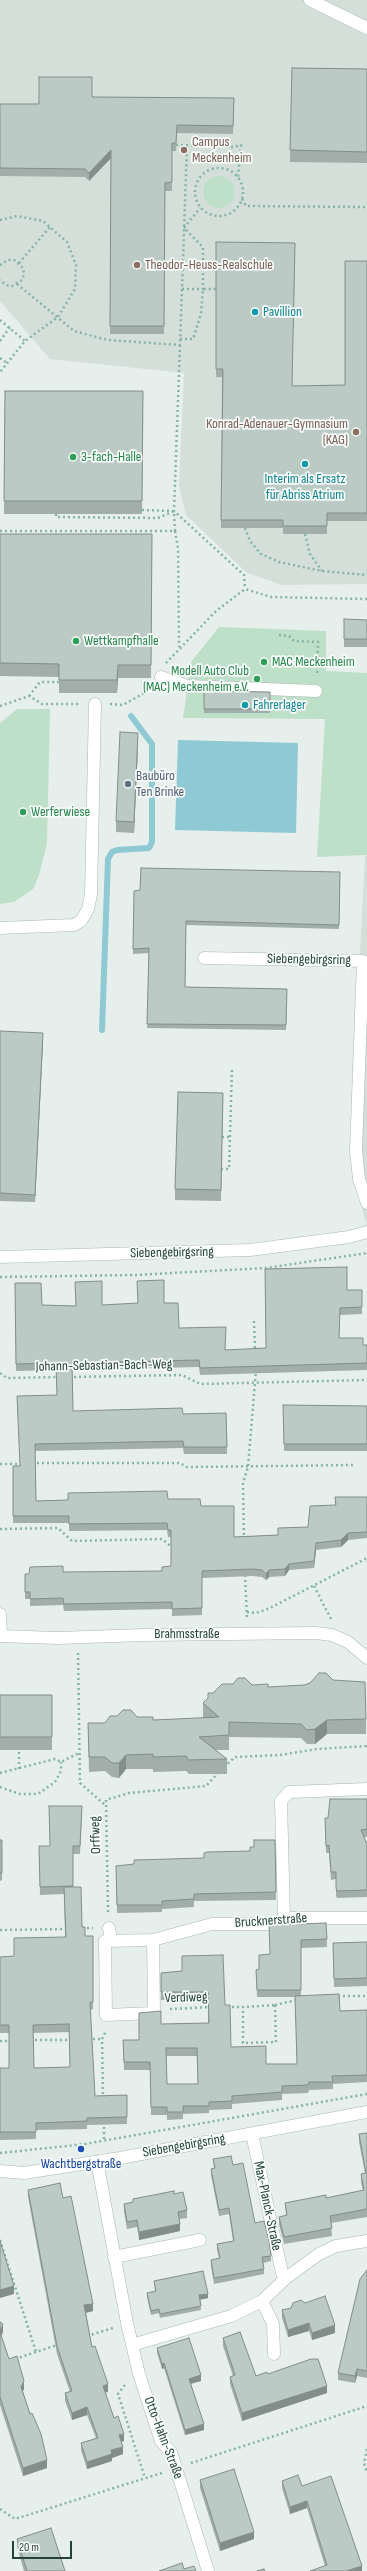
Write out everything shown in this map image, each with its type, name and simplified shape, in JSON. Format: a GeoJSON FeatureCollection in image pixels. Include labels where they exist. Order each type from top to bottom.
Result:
{"type":"FeatureCollection","features":[{"type":"Feature","properties":{"kind":"street"},"geometry":{"type":"LineString","coordinates":[[310,0],[367,28]]}},
{"type":"Feature","properties":{"kind":"street"},"geometry":{"type":"LineString","coordinates":[[161,677],[188,686],[316,691]]}},
{"type":"Feature","properties":{"kind":"street"},"geometry":{"type":"LineString","coordinates":[[0,928],[74,925],[81,921],[88,909],[92,894],[95,704]]}},
{"type":"Feature","properties":{"kind":"street","name":"Siebengebirgsring"},"geometry":{"type":"LineString","coordinates":[[204,958],[362,961],[356,1150],[359,1179],[367,1203]]}},
{"type":"Feature","properties":{"kind":"street","name":"Siebengebirgsring"},"geometry":{"type":"LineString","coordinates":[[0,1257],[243,1251],[349,1237],[367,1232]]}},
{"type":"Feature","properties":{"kind":"street"},"geometry":{"type":"LineString","coordinates":[[0,1614],[0,1636]]}},
{"type":"Feature","properties":{"kind":"street","name":"Brahmsstraße"},"geometry":{"type":"LineString","coordinates":[[0,1636],[29,1639],[316,1633],[332,1635],[348,1642],[367,1658]]}},
{"type":"Feature","properties":{"kind":"street"},"geometry":{"type":"LineString","coordinates":[[284,1918],[281,1801],[289,1792],[367,1789]]}},
{"type":"Feature","properties":{"kind":"street","name":"Brucknerstraße"},"geometry":{"type":"LineString","coordinates":[[112,1941],[153,1940],[212,1924],[276,1924],[284,1918],[367,1918]]}},
{"type":"Feature","properties":{"kind":"street"},"geometry":{"type":"LineString","coordinates":[[109,1928],[112,1941],[105,1941],[106,2015],[154,2013],[153,1940]]}},
{"type":"Feature","properties":{"kind":"street","name":"Siebengebirgsring"},"geometry":{"type":"LineString","coordinates":[[0,2171],[24,2173],[100,2161],[367,2112]]}},
{"type":"Feature","properties":{"kind":"street","name":"Max-Planck-Straße"},"geometry":{"type":"LineString","coordinates":[[252,2134],[282,2272],[286,2278]]}},
{"type":"Feature","properties":{"kind":"street","name":"Otto-Hahn-Straße"},"geometry":{"type":"LineString","coordinates":[[100,2161],[99,2172],[126,2323],[139,2374],[162,2441],[171,2452],[208,2571]]}},
{"type":"Feature","properties":{"kind":"street"},"geometry":{"type":"LineString","coordinates":[[114,2257],[200,2240]]}},
{"type":"Feature","properties":{"kind":"street"},"geometry":{"type":"LineString","coordinates":[[132,2345],[231,2316],[262,2301],[286,2278],[319,2254],[336,2246],[367,2241]]}},
{"type":"Feature","properties":{"kind":"street"},"geometry":{"type":"LineString","coordinates":[[262,2301],[273,2324],[274,2354]]}},
{"type":"Feature","properties":{"kind":"path"},"geometry":{"type":"LineString","coordinates":[[176,145],[233,147],[241,145],[238,177]]}},
{"type":"Feature","properties":{"kind":"path"},"geometry":{"type":"LineString","coordinates":[[179,647],[178,548],[174,511],[187,146]]}},
{"type":"Feature","properties":{"kind":"path"},"geometry":{"type":"LineString","coordinates":[[217,168],[225,169],[238,177],[242,184],[242,199],[238,207],[224,216],[215,216],[200,208],[194,191],[201,175],[217,168]]}},
{"type":"Feature","properties":{"kind":"path"},"geometry":{"type":"LineString","coordinates":[[242,199],[246,206],[367,207]]}},
{"type":"Feature","properties":{"kind":"path"},"geometry":{"type":"LineString","coordinates":[[184,228],[200,208]]}},
{"type":"Feature","properties":{"kind":"path"},"geometry":{"type":"LineString","coordinates":[[0,220],[17,216],[43,221],[67,242],[76,266],[75,289],[58,317],[25,341],[0,372]]}},
{"type":"Feature","properties":{"kind":"path"},"geometry":{"type":"LineString","coordinates":[[19,263],[50,227]]}},
{"type":"Feature","properties":{"kind":"path"},"geometry":{"type":"LineString","coordinates":[[180,339],[193,339],[201,314],[203,289],[203,247],[184,228]]}},
{"type":"Feature","properties":{"kind":"path"},"geometry":{"type":"LineString","coordinates":[[0,265],[8,260],[19,263]]}},
{"type":"Feature","properties":{"kind":"path"},"geometry":{"type":"LineString","coordinates":[[17,284],[24,274],[19,263]]}},
{"type":"Feature","properties":{"kind":"path"},"geometry":{"type":"LineString","coordinates":[[0,280],[6,285],[17,284],[74,331],[108,340],[180,345]]}},
{"type":"Feature","properties":{"kind":"path"},"geometry":{"type":"LineString","coordinates":[[182,289],[216,289]]}},
{"type":"Feature","properties":{"kind":"path"},"geometry":{"type":"LineString","coordinates":[[0,320],[25,341]]}},
{"type":"Feature","properties":{"kind":"path"},"geometry":{"type":"LineString","coordinates":[[0,341],[10,328]]}},
{"type":"Feature","properties":{"kind":"path"},"geometry":{"type":"LineString","coordinates":[[0,358],[7,364]]}},
{"type":"Feature","properties":{"kind":"path"},"geometry":{"type":"LineString","coordinates":[[142,510],[174,511],[244,576],[245,589]]}},
{"type":"Feature","properties":{"kind":"path"},"geometry":{"type":"LineString","coordinates":[[56,514],[56,517],[158,518],[174,511]]}},
{"type":"Feature","properties":{"kind":"path"},"geometry":{"type":"LineString","coordinates":[[245,528],[250,541],[261,554],[279,562],[322,570],[367,575]]}},
{"type":"Feature","properties":{"kind":"path"},"geometry":{"type":"LineString","coordinates":[[0,531],[175,530]]}},
{"type":"Feature","properties":{"kind":"path"},"geometry":{"type":"LineString","coordinates":[[305,534],[310,554],[322,570]]}},
{"type":"Feature","properties":{"kind":"path"},"geometry":{"type":"LineString","coordinates":[[245,589],[271,597],[367,599]]}},
{"type":"Feature","properties":{"kind":"path"},"geometry":{"type":"LineString","coordinates":[[29,696],[42,704],[123,705],[147,692],[161,677],[166,662],[179,647],[216,611],[245,589]]}},
{"type":"Feature","properties":{"kind":"path"},"geometry":{"type":"LineString","coordinates":[[279,635],[289,636],[294,641],[318,642],[316,691]]}},
{"type":"Feature","properties":{"kind":"path"},"geometry":{"type":"LineString","coordinates":[[0,706],[29,696],[40,682],[59,682]]}},
{"type":"Feature","properties":{"kind":"path"},"geometry":{"type":"LineString","coordinates":[[221,1169],[229,1169],[232,1067]]}},
{"type":"Feature","properties":{"kind":"path"},"geometry":{"type":"LineString","coordinates":[[222,1137],[230,1137]]}},
{"type":"Feature","properties":{"kind":"path"},"geometry":{"type":"LineString","coordinates":[[0,1277],[22,1277]]}},
{"type":"Feature","properties":{"kind":"path"},"geometry":{"type":"LineString","coordinates":[[254,1321],[255,1352]]}},
{"type":"Feature","properties":{"kind":"path"},"geometry":{"type":"LineString","coordinates":[[244,1546],[243,1483],[248,1468],[256,1368]]}},
{"type":"Feature","properties":{"kind":"path","name":"Johann-Sebastian-Bach-Weg"},"geometry":{"type":"LineString","coordinates":[[0,1373],[8,1378],[182,1375],[200,1384],[367,1380]]}},
{"type":"Feature","properties":{"kind":"path"},"geometry":{"type":"LineString","coordinates":[[30,1463],[180,1463],[187,1467],[248,1468],[354,1465]]}},
{"type":"Feature","properties":{"kind":"path"},"geometry":{"type":"LineString","coordinates":[[0,1464],[22,1464]]}},
{"type":"Feature","properties":{"kind":"path"},"geometry":{"type":"LineString","coordinates":[[0,1529],[58,1528],[72,1541],[162,1539],[177,1551]]}},
{"type":"Feature","properties":{"kind":"path"},"geometry":{"type":"LineString","coordinates":[[247,1612],[256,1613],[270,1608],[367,1558]]}},
{"type":"Feature","properties":{"kind":"path"},"geometry":{"type":"LineString","coordinates":[[245,1568],[247,1612],[246,1634]]}},
{"type":"Feature","properties":{"kind":"path"},"geometry":{"type":"LineString","coordinates":[[314,1586],[334,1624],[332,1635]]}},
{"type":"Feature","properties":{"kind":"path","name":"Orffweg"},"geometry":{"type":"LineString","coordinates":[[77,1638],[80,1783],[105,1805],[109,1928]]}},
{"type":"Feature","properties":{"kind":"path"},"geometry":{"type":"LineString","coordinates":[[105,1805],[106,1800],[129,1793],[206,1786],[235,1757],[280,1755],[317,1749],[367,1746]]}},
{"type":"Feature","properties":{"kind":"path"},"geometry":{"type":"LineString","coordinates":[[19,1750],[19,1769]]}},
{"type":"Feature","properties":{"kind":"path"},"geometry":{"type":"LineString","coordinates":[[0,1773],[55,1760],[61,1762],[79,1753]]}},
{"type":"Feature","properties":{"kind":"path"},"geometry":{"type":"LineString","coordinates":[[0,1787],[20,1794],[38,1794],[55,1782],[61,1771],[61,1762]]}},
{"type":"Feature","properties":{"kind":"path"},"geometry":{"type":"LineString","coordinates":[[78,1928],[109,1928]]}},
{"type":"Feature","properties":{"kind":"path"},"geometry":{"type":"LineString","coordinates":[[0,1930],[70,1929]]}},
{"type":"Feature","properties":{"kind":"path"},"geometry":{"type":"LineString","coordinates":[[330,1996],[367,1996]]}},
{"type":"Feature","properties":{"kind":"path","name":"Verdiweg"},"geometry":{"type":"LineString","coordinates":[[220,2007],[275,2005],[301,1999]]}},
{"type":"Feature","properties":{"kind":"path"},"geometry":{"type":"LineString","coordinates":[[243,2007],[243,2042],[276,2042],[275,2005]]}},
{"type":"Feature","properties":{"kind":"path","name":"Verdiweg"},"geometry":{"type":"LineString","coordinates":[[154,2009],[212,2007]]}},
{"type":"Feature","properties":{"kind":"path"},"geometry":{"type":"LineString","coordinates":[[103,2102],[102,2039],[107,2030],[106,2015]]}},
{"type":"Feature","properties":{"kind":"path"},"geometry":{"type":"LineString","coordinates":[[24,2041],[78,2039]]}},
{"type":"Feature","properties":{"kind":"path"},"geometry":{"type":"LineString","coordinates":[[86,2039],[102,2039]]}},
{"type":"Feature","properties":{"kind":"path"},"geometry":{"type":"LineString","coordinates":[[0,2041],[16,2041]]}},
{"type":"Feature","properties":{"kind":"path"},"geometry":{"type":"LineString","coordinates":[[0,2152],[104,2141],[367,2094]]}},
{"type":"Feature","properties":{"kind":"path"},"geometry":{"type":"LineString","coordinates":[[100,2161],[104,2141],[104,2117]]}},
{"type":"Feature","properties":{"kind":"path"},"geometry":{"type":"LineString","coordinates":[[0,2240],[36,2352]]}},
{"type":"Feature","properties":{"kind":"path"},"geometry":{"type":"LineString","coordinates":[[81,2338],[126,2323]]}},
{"type":"Feature","properties":{"kind":"path"},"geometry":{"type":"LineString","coordinates":[[7,2362],[59,2345]]}},
{"type":"Feature","properties":{"kind":"path"},"geometry":{"type":"LineString","coordinates":[[139,2374],[131,2377],[118,2394],[145,2478]]}},
{"type":"Feature","properties":{"kind":"path"},"geometry":{"type":"LineString","coordinates":[[367,2449],[364,2463],[367,2473]]}},
{"type":"Feature","properties":{"kind":"shaded area","name":"Campus Meckenheim"},"geometry":{"type":"Polygon","coordinates":[[[0,0],[367,0],[367,584],[282,585],[247,573],[186,515],[179,486],[184,373],[50,359],[0,301],[0,0]]]}},
{"type":"Feature","properties":{"kind":"shaded area"},"geometry":{"type":"Polygon","coordinates":[[[365,856],[367,856],[367,1228],[354,1175],[356,1028],[365,856]]]}},
{"type":"Feature","properties":{"kind":"green space"},"geometry":{"type":"Polygon","coordinates":[[[216,176],[222,176],[231,180],[235,192],[231,204],[222,208],[216,208],[207,204],[203,195],[203,189],[207,180],[216,176]]]}},
{"type":"Feature","properties":{"kind":"green space"},"geometry":{"type":"Polygon","coordinates":[[[219,627],[326,631],[326,671],[367,673],[367,855],[317,857],[325,719],[183,718],[191,662],[219,627]]]}},
{"type":"Feature","properties":{"kind":"green space","name":"Werferwiese"},"geometry":{"type":"Polygon","coordinates":[[[17,709],[50,709],[47,843],[39,875],[33,889],[14,902],[0,904],[0,723],[17,709]]]}},
{"type":"Feature","properties":{"kind":"water"},"geometry":{"type":"Polygon","coordinates":[[[178,740],[298,743],[296,833],[175,830],[178,740]]]}},
{"type":"Feature","properties":{"kind":"building"},"geometry":{"type":"Polygon","coordinates":[[[292,68],[367,69],[367,152],[290,150],[292,68]]]}},
{"type":"Feature","properties":{"kind":"building","name":"Theodor-Heuss-Realschule"},"geometry":{"type":"Polygon","coordinates":[[[39,77],[92,77],[92,97],[234,98],[233,126],[177,125],[176,143],[172,143],[172,182],[165,183],[164,326],[110,326],[111,150],[89,173],[85,169],[0,168],[0,104],[39,104],[39,77]]]}},
{"type":"Feature","properties":{"kind":"building"},"geometry":{"type":"Polygon","coordinates":[[[216,242],[295,243],[292,386],[345,385],[345,261],[367,261],[367,513],[327,513],[327,526],[283,526],[283,520],[221,520],[223,369],[216,369],[216,242]]]}},
{"type":"Feature","properties":{"kind":"building","name":"3-fach-Halle"},"geometry":{"type":"Polygon","coordinates":[[[5,391],[143,391],[142,501],[4,501],[5,391]]]}},
{"type":"Feature","properties":{"kind":"building","name":"Wettkampfhalle"},"geometry":{"type":"Polygon","coordinates":[[[0,534],[152,534],[151,665],[118,665],[117,680],[59,680],[59,664],[0,663],[0,534]]]}},
{"type":"Feature","properties":{"kind":"building"},"geometry":{"type":"Polygon","coordinates":[[[344,619],[367,620],[367,639],[344,639],[344,619]]]}},
{"type":"Feature","properties":{"kind":"building"},"geometry":{"type":"Polygon","coordinates":[[[204,691],[270,692],[270,709],[204,709],[204,691]]]}},
{"type":"Feature","properties":{"kind":"building"},"geometry":{"type":"Polygon","coordinates":[[[120,732],[138,733],[134,822],[116,821],[120,732]]]}},
{"type":"Feature","properties":{"kind":"building"},"geometry":{"type":"Polygon","coordinates":[[[141,868],[340,872],[339,925],[186,921],[185,987],[287,989],[286,1025],[147,1024],[149,948],[133,949],[134,891],[140,890],[141,868]]]}},
{"type":"Feature","properties":{"kind":"building"},"geometry":{"type":"Polygon","coordinates":[[[0,1031],[43,1033],[35,1195],[0,1193],[0,1031]]]}},
{"type":"Feature","properties":{"kind":"building"},"geometry":{"type":"Polygon","coordinates":[[[178,1092],[223,1093],[221,1190],[175,1189],[178,1092]]]}},
{"type":"Feature","properties":{"kind":"building"},"geometry":{"type":"Polygon","coordinates":[[[347,1267],[347,1290],[362,1290],[362,1307],[340,1308],[339,1338],[363,1338],[363,1345],[367,1345],[367,1363],[200,1368],[199,1360],[72,1363],[73,1411],[182,1408],[183,1414],[226,1413],[227,1447],[184,1447],[183,1441],[35,1444],[36,1501],[68,1500],[68,1493],[167,1491],[168,1499],[200,1499],[201,1506],[234,1506],[234,1537],[278,1535],[278,1528],[308,1527],[310,1506],[336,1505],[335,1497],[367,1497],[367,1532],[348,1533],[341,1540],[316,1543],[314,1561],[289,1564],[285,1569],[269,1570],[266,1574],[262,1570],[252,1569],[202,1571],[202,1608],[172,1609],[172,1602],[64,1604],[63,1598],[30,1599],[30,1592],[25,1592],[25,1574],[29,1574],[30,1567],[63,1566],[63,1572],[162,1571],[162,1567],[171,1566],[171,1530],[168,1530],[167,1523],[69,1524],[69,1516],[13,1516],[13,1466],[20,1466],[17,1396],[57,1395],[56,1363],[16,1364],[15,1283],[41,1283],[42,1305],[76,1306],[75,1282],[102,1281],[102,1305],[138,1303],[137,1281],[164,1280],[164,1303],[178,1303],[179,1328],[226,1327],[225,1350],[266,1348],[265,1269],[347,1267]]]}},
{"type":"Feature","properties":{"kind":"building"},"geometry":{"type":"Polygon","coordinates":[[[283,1405],[367,1406],[367,1444],[284,1444],[283,1405]]]}},
{"type":"Feature","properties":{"kind":"building"},"geometry":{"type":"Polygon","coordinates":[[[319,1673],[326,1673],[333,1680],[365,1682],[366,1719],[327,1720],[315,1729],[307,1730],[301,1724],[229,1722],[229,1735],[199,1737],[227,1759],[189,1760],[186,1756],[153,1757],[153,1754],[126,1755],[119,1763],[112,1763],[105,1757],[89,1757],[88,1723],[105,1723],[110,1716],[117,1716],[123,1710],[131,1710],[137,1717],[153,1717],[153,1720],[219,1717],[203,1703],[208,1698],[208,1693],[213,1693],[222,1684],[233,1684],[238,1678],[245,1678],[252,1685],[268,1684],[268,1687],[304,1685],[310,1683],[319,1673]]]}},
{"type":"Feature","properties":{"kind":"building"},"geometry":{"type":"Polygon","coordinates":[[[0,1695],[52,1695],[52,1737],[0,1737],[0,1695]]]}},
{"type":"Feature","properties":{"kind":"building"},"geometry":{"type":"Polygon","coordinates":[[[330,1799],[367,1799],[367,1829],[361,1830],[367,1844],[367,1890],[337,1891],[336,1872],[331,1872],[329,1845],[326,1846],[325,1818],[328,1818],[330,1799]]]}},
{"type":"Feature","properties":{"kind":"building"},"geometry":{"type":"Polygon","coordinates":[[[49,1806],[82,1806],[80,1846],[73,1846],[73,1886],[40,1887],[39,1846],[50,1846],[49,1806]]]}},
{"type":"Feature","properties":{"kind":"building"},"geometry":{"type":"Polygon","coordinates":[[[0,1840],[2,1840],[2,1873],[0,1873],[0,1840]]]}},
{"type":"Feature","properties":{"kind":"building"},"geometry":{"type":"Polygon","coordinates":[[[254,1840],[275,1840],[276,1892],[194,1894],[194,1899],[162,1901],[162,1905],[117,1905],[116,1866],[134,1864],[134,1860],[204,1858],[204,1853],[207,1852],[250,1851],[250,1847],[254,1847],[254,1840]]]}},
{"type":"Feature","properties":{"kind":"building"},"geometry":{"type":"Polygon","coordinates":[[[64,1887],[81,1887],[82,1927],[85,1927],[85,1936],[93,1936],[93,2002],[90,2002],[95,2096],[127,2095],[127,2117],[87,2118],[87,2121],[36,2123],[36,2132],[0,2132],[0,2068],[9,2068],[9,2025],[0,2025],[0,1957],[14,1956],[14,1938],[66,1937],[64,1887]],[[69,2024],[33,2025],[34,2068],[70,2067],[69,2024]]]}},
{"type":"Feature","properties":{"kind":"building"},"geometry":{"type":"Polygon","coordinates":[[[326,1923],[327,1939],[301,1940],[301,1990],[257,1990],[256,1970],[259,1969],[259,1955],[270,1954],[269,1925],[326,1923]]]}},
{"type":"Feature","properties":{"kind":"building"},"geometry":{"type":"Polygon","coordinates":[[[367,1942],[367,1978],[334,1979],[333,1943],[367,1942]]]}},
{"type":"Feature","properties":{"kind":"building"},"geometry":{"type":"Polygon","coordinates":[[[223,1955],[225,2005],[230,2005],[231,2047],[266,2046],[266,2064],[297,2064],[295,1996],[339,1994],[340,2011],[367,2010],[367,2075],[332,2076],[333,2082],[309,2082],[308,2085],[282,2086],[282,2092],[232,2096],[232,2101],[209,2102],[209,2106],[183,2106],[183,2112],[167,2112],[167,2107],[151,2107],[150,2062],[124,2062],[123,2040],[139,2040],[139,2013],[161,2011],[161,2024],[209,2023],[208,1992],[161,1992],[161,1973],[182,1971],[182,1956],[223,1955]],[[166,2048],[167,2084],[198,2084],[197,2048],[166,2048]]]}},
{"type":"Feature","properties":{"kind":"building"},"geometry":{"type":"Polygon","coordinates":[[[367,2133],[367,2209],[330,2216],[332,2228],[284,2237],[279,2217],[287,2215],[285,2203],[326,2195],[326,2198],[364,2190],[361,2174],[366,2173],[359,2134],[367,2133]]]}},
{"type":"Feature","properties":{"kind":"building"},"geometry":{"type":"Polygon","coordinates":[[[231,2156],[233,2165],[243,2163],[255,2223],[264,2221],[271,2256],[262,2257],[264,2269],[214,2278],[211,2260],[220,2258],[217,2244],[234,2241],[229,2208],[219,2210],[211,2169],[215,2168],[213,2159],[231,2156]]]}},
{"type":"Feature","properties":{"kind":"building"},"geometry":{"type":"Polygon","coordinates":[[[60,2183],[63,2198],[71,2196],[93,2304],[84,2305],[92,2347],[95,2346],[108,2384],[103,2386],[114,2418],[118,2416],[124,2434],[119,2435],[123,2447],[111,2450],[112,2454],[87,2462],[81,2443],[98,2438],[87,2407],[72,2413],[65,2393],[72,2391],[57,2346],[28,2190],[60,2183]]]}},
{"type":"Feature","properties":{"kind":"building"},"geometry":{"type":"Polygon","coordinates":[[[174,2191],[174,2194],[183,2192],[187,2210],[178,2212],[180,2224],[139,2232],[137,2220],[127,2222],[124,2204],[133,2202],[133,2199],[174,2191]]]}},
{"type":"Feature","properties":{"kind":"building"},"geometry":{"type":"Polygon","coordinates":[[[0,2241],[14,2286],[0,2290],[0,2241]]]}},
{"type":"Feature","properties":{"kind":"building"},"geometry":{"type":"Polygon","coordinates":[[[367,2270],[367,2371],[357,2369],[355,2376],[338,2373],[360,2279],[367,2270]]]}},
{"type":"Feature","properties":{"kind":"building"},"geometry":{"type":"Polygon","coordinates":[[[203,2271],[208,2294],[199,2295],[201,2306],[160,2314],[159,2309],[151,2311],[147,2293],[156,2291],[154,2281],[203,2271]]]}},
{"type":"Feature","properties":{"kind":"building"},"geometry":{"type":"Polygon","coordinates":[[[325,2296],[335,2325],[312,2333],[309,2323],[288,2330],[282,2310],[291,2308],[293,2303],[301,2300],[305,2303],[325,2296]]]}},
{"type":"Feature","properties":{"kind":"building"},"geometry":{"type":"Polygon","coordinates":[[[0,2322],[3,2324],[0,2331],[0,2322]]]}},
{"type":"Feature","properties":{"kind":"building"},"geometry":{"type":"Polygon","coordinates":[[[0,2332],[9,2359],[17,2356],[24,2381],[21,2387],[30,2414],[32,2413],[41,2434],[47,2460],[23,2468],[0,2397],[0,2332]]]}},
{"type":"Feature","properties":{"kind":"building"},"geometry":{"type":"Polygon","coordinates":[[[240,2332],[256,2376],[267,2372],[268,2374],[311,2359],[318,2359],[327,2386],[242,2413],[230,2377],[235,2375],[223,2338],[240,2332]]]}},
{"type":"Feature","properties":{"kind":"building"},"geometry":{"type":"Polygon","coordinates":[[[189,2338],[201,2375],[189,2379],[204,2424],[185,2430],[164,2363],[162,2364],[157,2348],[189,2338]]]}},
{"type":"Feature","properties":{"kind":"building"},"geometry":{"type":"Polygon","coordinates":[[[234,2469],[254,2532],[220,2543],[200,2480],[234,2469]]]}},
{"type":"Feature","properties":{"kind":"building"},"geometry":{"type":"Polygon","coordinates":[[[298,2475],[302,2486],[331,2476],[362,2566],[346,2571],[310,2571],[327,2565],[307,2501],[290,2507],[282,2481],[298,2475]]]}},
{"type":"Feature","properties":{"kind":"building"},"geometry":{"type":"Polygon","coordinates":[[[51,2528],[65,2571],[27,2571],[17,2539],[51,2528]]]}},
{"type":"Feature","properties":{"kind":"building"},"geometry":{"type":"Polygon","coordinates":[[[182,2563],[184,2569],[194,2566],[196,2571],[159,2571],[182,2563]]]}},
{"type":"Feature","properties":{"kind":"waterway"},"geometry":{"type":"LineString","coordinates":[[102,1030],[108,859],[112,852],[117,850],[149,848],[152,842],[152,744],[131,716]]}},
{"type":"Feature","properties":{"kind":"place","name":"Campus Meckenheim"},"geometry":{"type":"Point","coordinates":[184,150]}},
{"type":"Feature","properties":{"kind":"place","name":"Theodor-Heuss-Realschule"},"geometry":{"type":"Point","coordinates":[137,265]}},
{"type":"Feature","properties":{"kind":"place","name":"Pavillion"},"geometry":{"type":"Point","coordinates":[255,312]}},
{"type":"Feature","properties":{"kind":"place","name":"Konrad-Adenauer-Gymnasium (KAG)"},"geometry":{"type":"Point","coordinates":[356,432]}},
{"type":"Feature","properties":{"kind":"place","name":"3-fach-Halle"},"geometry":{"type":"Point","coordinates":[73,457]}},
{"type":"Feature","properties":{"kind":"place","name":"Interim als Ersatz für Abriss Atrium"},"geometry":{"type":"Point","coordinates":[305,464]}},
{"type":"Feature","properties":{"kind":"place","name":"Wettkampfhalle"},"geometry":{"type":"Point","coordinates":[76,641]}},
{"type":"Feature","properties":{"kind":"place","name":"MAC Meckenheim"},"geometry":{"type":"Point","coordinates":[264,662]}},
{"type":"Feature","properties":{"kind":"place","name":"Modell Auto Club (MAC) Meckenheim e.V."},"geometry":{"type":"Point","coordinates":[257,679]}},
{"type":"Feature","properties":{"kind":"place","name":"Fahrerlager"},"geometry":{"type":"Point","coordinates":[245,705]}},
{"type":"Feature","properties":{"kind":"place","name":"Baubüro Ten Brinke"},"geometry":{"type":"Point","coordinates":[128,784]}},
{"type":"Feature","properties":{"kind":"place","name":"Werferwiese"},"geometry":{"type":"Point","coordinates":[23,812]}},
{"type":"Feature","properties":{"kind":"place","name":"Wachtbergstraße"},"geometry":{"type":"Point","coordinates":[81,2149]}}]}
